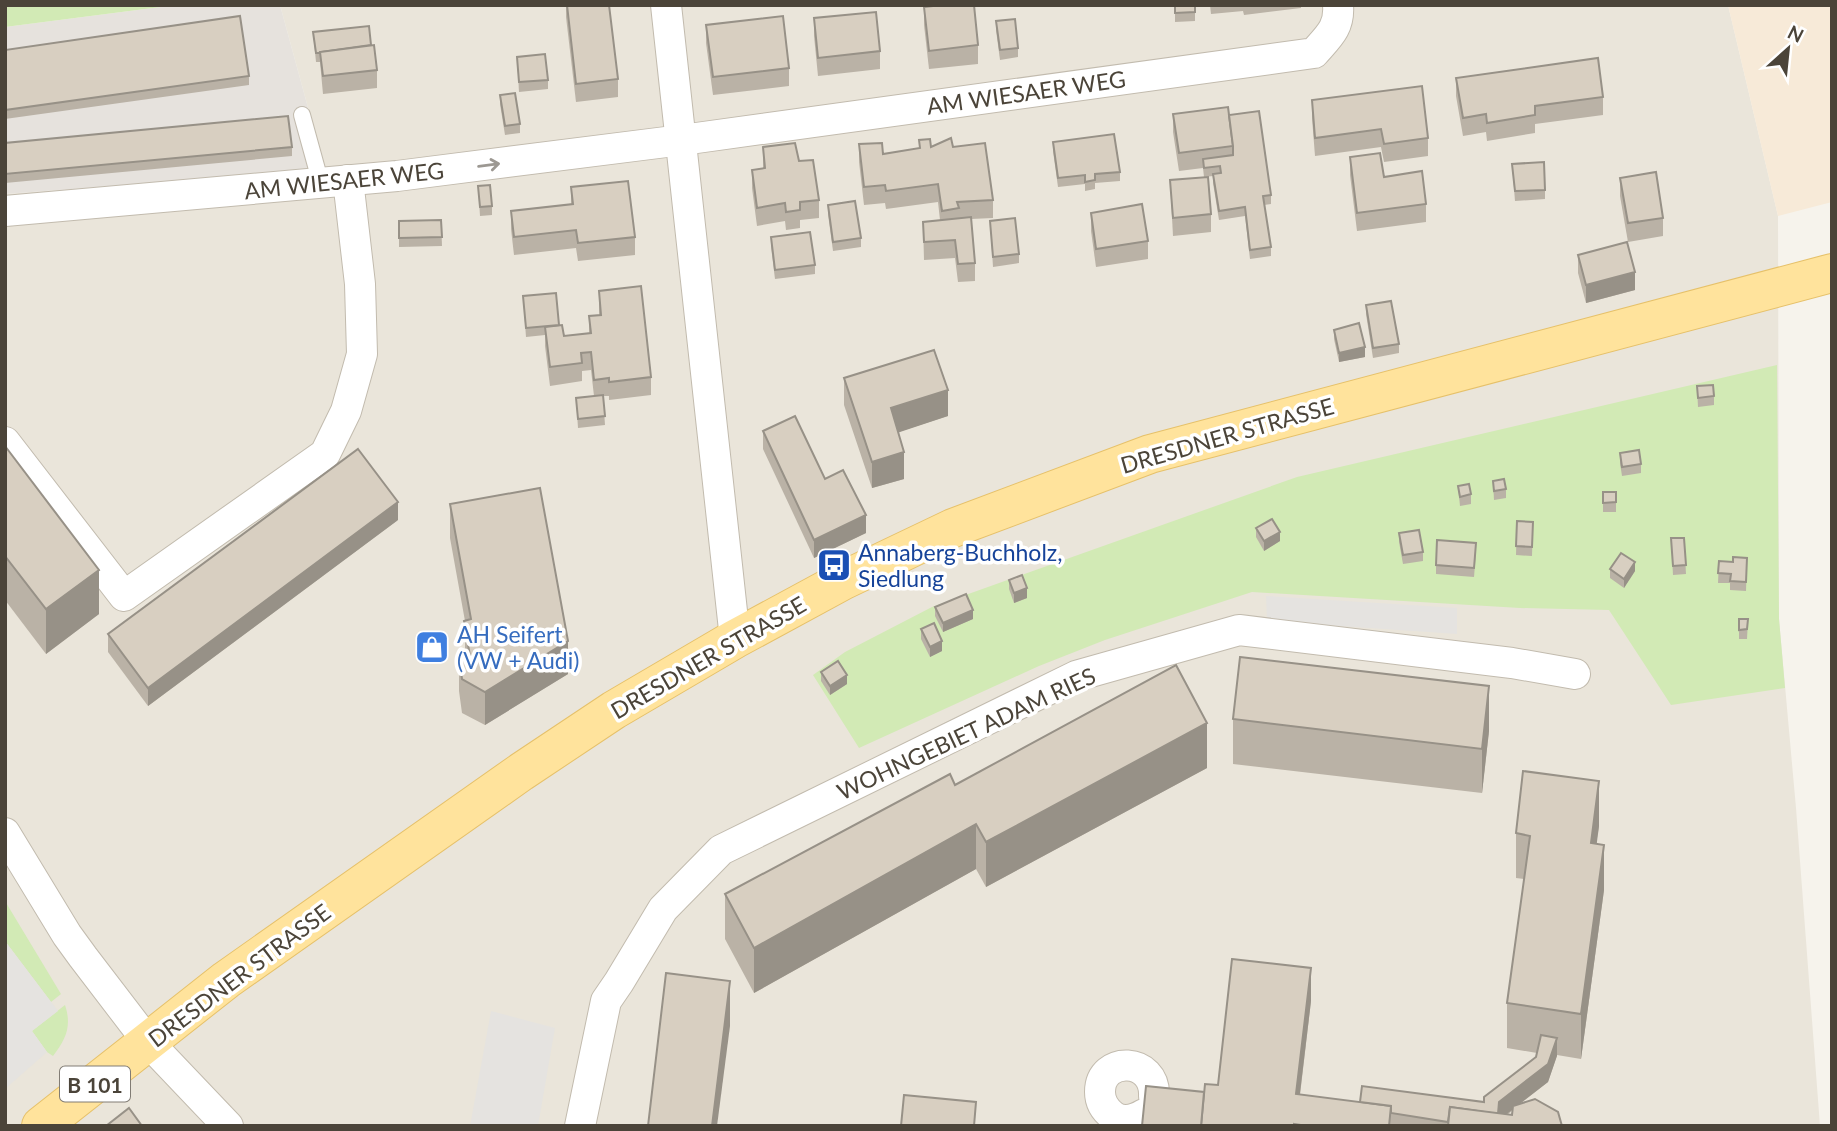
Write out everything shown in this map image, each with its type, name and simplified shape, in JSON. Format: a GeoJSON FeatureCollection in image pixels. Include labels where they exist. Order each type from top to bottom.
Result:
{"type":"FeatureCollection","features":[{"type":"Feature","properties":{"kind":"main road","name":"DRESDNER STRASSE"},"geometry":{"type":"LineString","coordinates":[[41,1126],[226,979],[614,710],[735,639],[844,580],[953,528],[1150,454],[1832,273]]}},
{"type":"Feature","properties":{"kind":"street"},"geometry":{"type":"LineString","coordinates":[[666,5],[735,639]]}},
{"type":"Feature","properties":{"kind":"street","name":"AM WIESAER WEG"},"geometry":{"type":"LineString","coordinates":[[5,211],[397,176],[682,140],[1314,53],[1335,30],[1338,5]]}},
{"type":"Feature","properties":{"kind":"street"},"geometry":{"type":"LineString","coordinates":[[5,442],[124,596],[325,454],[346,411],[362,354],[360,284],[334,182]]}},
{"type":"Feature","properties":{"kind":"street","name":"WOHNGEBIET ADAM RIES"},"geometry":{"type":"LineString","coordinates":[[580,1126],[606,1001],[663,909],[721,850],[1076,676],[1239,630],[1512,663],[1576,674]]}},
{"type":"Feature","properties":{"kind":"street"},"geometry":{"type":"LineString","coordinates":[[5,833],[67,935],[148,1042],[228,1126]]}},
{"type":"Feature","properties":{"kind":"lane"},"geometry":{"type":"LineString","coordinates":[[302,115],[334,182]]}},
{"type":"Feature","properties":{"kind":"shaded area"},"geometry":{"type":"Polygon","coordinates":[[[176,5],[280,5],[325,170],[5,194],[5,27],[176,5]]]}},
{"type":"Feature","properties":{"kind":"shaded area"},"geometry":{"type":"Polygon","coordinates":[[[280,5],[1728,5],[1778,216],[1779,619],[1820,1126],[5,1126],[5,194],[325,170],[280,5]]]}},
{"type":"Feature","properties":{"kind":"shaded area"},"geometry":{"type":"Polygon","coordinates":[[[1728,5],[1832,5],[1832,202],[1778,216],[1728,5]]]}},
{"type":"Feature","properties":{"kind":"shaded area"},"geometry":{"type":"Polygon","coordinates":[[[1266,596],[1457,608],[1457,634],[1267,621],[1266,596]]]}},
{"type":"Feature","properties":{"kind":"shaded area"},"geometry":{"type":"Polygon","coordinates":[[[5,941],[58,1011],[32,1031],[47,1052],[5,1089],[5,941]]]}},
{"type":"Feature","properties":{"kind":"shaded area"},"geometry":{"type":"Polygon","coordinates":[[[491,1011],[555,1028],[538,1126],[470,1126],[491,1011]]]}},
{"type":"Feature","properties":{"kind":"green space"},"geometry":{"type":"Polygon","coordinates":[[[5,5],[176,5],[5,27],[5,5]]]}},
{"type":"Feature","properties":{"kind":"green space"},"geometry":{"type":"Polygon","coordinates":[[[1777,365],[1779,619],[1785,688],[1671,705],[1609,610],[1520,608],[1252,592],[1105,640],[1039,666],[859,748],[813,675],[845,652],[932,607],[1297,477],[1777,365]]]}},
{"type":"Feature","properties":{"kind":"green space"},"geometry":{"type":"Polygon","coordinates":[[[5,901],[61,994],[51,1002],[5,941],[5,901]]]}},
{"type":"Feature","properties":{"kind":"green space"},"geometry":{"type":"Polygon","coordinates":[[[65,1005],[68,1019],[66,1032],[53,1056],[32,1031],[65,1005]]]}},
{"type":"Feature","properties":{"kind":"building"},"geometry":{"type":"Polygon","coordinates":[[[567,5],[609,5],[618,79],[576,84],[567,5]]]}},
{"type":"Feature","properties":{"kind":"building"},"geometry":{"type":"Polygon","coordinates":[[[974,5],[978,45],[929,51],[924,7],[974,5]]]}},
{"type":"Feature","properties":{"kind":"building"},"geometry":{"type":"Polygon","coordinates":[[[1175,5],[1195,5],[1195,12],[1175,13],[1175,5]]]}},
{"type":"Feature","properties":{"kind":"building"},"geometry":{"type":"Polygon","coordinates":[[[876,12],[880,51],[818,58],[814,18],[876,12]]]}},
{"type":"Feature","properties":{"kind":"building"},"geometry":{"type":"Polygon","coordinates":[[[240,16],[249,76],[5,110],[5,50],[240,16]]]}},
{"type":"Feature","properties":{"kind":"building"},"geometry":{"type":"Polygon","coordinates":[[[783,16],[789,68],[713,77],[706,25],[783,16]]]}},
{"type":"Feature","properties":{"kind":"building"},"geometry":{"type":"Polygon","coordinates":[[[1015,19],[1018,48],[1000,50],[996,21],[1015,19]]]}},
{"type":"Feature","properties":{"kind":"building"},"geometry":{"type":"Polygon","coordinates":[[[369,26],[371,45],[316,53],[313,32],[369,26]]]}},
{"type":"Feature","properties":{"kind":"building"},"geometry":{"type":"Polygon","coordinates":[[[374,45],[377,70],[323,76],[320,52],[374,45]]]}},
{"type":"Feature","properties":{"kind":"building"},"geometry":{"type":"Polygon","coordinates":[[[545,54],[548,80],[519,82],[517,57],[545,54]]]}},
{"type":"Feature","properties":{"kind":"building"},"geometry":{"type":"Polygon","coordinates":[[[1598,58],[1603,97],[1535,106],[1535,115],[1487,123],[1486,114],[1463,118],[1456,78],[1598,58]]]}},
{"type":"Feature","properties":{"kind":"building"},"geometry":{"type":"Polygon","coordinates":[[[1422,86],[1428,138],[1384,144],[1381,129],[1315,138],[1312,100],[1422,86]]]}},
{"type":"Feature","properties":{"kind":"building"},"geometry":{"type":"Polygon","coordinates":[[[515,93],[520,124],[505,126],[500,95],[515,93]]]}},
{"type":"Feature","properties":{"kind":"building"},"geometry":{"type":"Polygon","coordinates":[[[1228,107],[1233,146],[1179,153],[1173,114],[1228,107]]]}},
{"type":"Feature","properties":{"kind":"building"},"geometry":{"type":"Polygon","coordinates":[[[1259,111],[1271,195],[1263,196],[1271,247],[1250,250],[1245,207],[1219,211],[1213,174],[1221,173],[1220,166],[1204,168],[1203,159],[1233,155],[1229,115],[1259,111]]]}},
{"type":"Feature","properties":{"kind":"building"},"geometry":{"type":"Polygon","coordinates":[[[288,116],[292,147],[5,174],[5,143],[288,116]]]}},
{"type":"Feature","properties":{"kind":"building"},"geometry":{"type":"Polygon","coordinates":[[[1114,134],[1120,172],[1095,174],[1095,180],[1085,182],[1085,175],[1058,178],[1053,142],[1114,134]]]}},
{"type":"Feature","properties":{"kind":"building"},"geometry":{"type":"Polygon","coordinates":[[[951,138],[953,147],[985,143],[993,200],[957,202],[959,208],[942,211],[938,184],[886,191],[885,185],[864,187],[859,144],[882,143],[883,154],[920,148],[919,140],[930,139],[931,147],[951,138]]]}},
{"type":"Feature","properties":{"kind":"building"},"geometry":{"type":"Polygon","coordinates":[[[795,143],[799,161],[813,160],[819,200],[800,202],[800,210],[786,212],[785,203],[757,208],[752,170],[765,168],[763,147],[795,143]]]}},
{"type":"Feature","properties":{"kind":"building"},"geometry":{"type":"Polygon","coordinates":[[[1380,153],[1384,177],[1422,171],[1426,204],[1357,213],[1350,157],[1380,153]]]}},
{"type":"Feature","properties":{"kind":"building"},"geometry":{"type":"Polygon","coordinates":[[[1544,162],[1545,190],[1515,191],[1512,164],[1544,162]]]}},
{"type":"Feature","properties":{"kind":"building"},"geometry":{"type":"Polygon","coordinates":[[[1656,172],[1663,218],[1628,223],[1620,178],[1656,172]]]}},
{"type":"Feature","properties":{"kind":"building"},"geometry":{"type":"Polygon","coordinates":[[[1208,177],[1211,214],[1173,218],[1170,180],[1208,177]]]}},
{"type":"Feature","properties":{"kind":"building"},"geometry":{"type":"Polygon","coordinates":[[[628,181],[635,237],[578,243],[576,230],[514,237],[511,211],[573,204],[571,187],[628,181]]]}},
{"type":"Feature","properties":{"kind":"building"},"geometry":{"type":"Polygon","coordinates":[[[490,185],[492,206],[480,207],[478,186],[490,185]]]}},
{"type":"Feature","properties":{"kind":"building"},"geometry":{"type":"Polygon","coordinates":[[[855,201],[861,238],[833,242],[828,205],[855,201]]]}},
{"type":"Feature","properties":{"kind":"building"},"geometry":{"type":"Polygon","coordinates":[[[1142,204],[1148,241],[1096,249],[1091,213],[1142,204]]]}},
{"type":"Feature","properties":{"kind":"building"},"geometry":{"type":"Polygon","coordinates":[[[971,217],[975,263],[958,264],[955,240],[924,242],[923,222],[971,217]]]}},
{"type":"Feature","properties":{"kind":"building"},"geometry":{"type":"Polygon","coordinates":[[[1015,218],[1019,254],[993,257],[990,221],[1015,218]]]}},
{"type":"Feature","properties":{"kind":"building"},"geometry":{"type":"Polygon","coordinates":[[[441,220],[442,237],[399,238],[399,221],[441,220]]]}},
{"type":"Feature","properties":{"kind":"building"},"geometry":{"type":"Polygon","coordinates":[[[810,232],[815,265],[775,270],[771,237],[810,232]]]}},
{"type":"Feature","properties":{"kind":"building"},"geometry":{"type":"Polygon","coordinates":[[[1627,242],[1635,272],[1586,285],[1578,255],[1627,242]]]}},
{"type":"Feature","properties":{"kind":"building"},"geometry":{"type":"Polygon","coordinates":[[[641,286],[651,377],[609,382],[609,378],[594,380],[591,352],[581,353],[582,363],[550,367],[545,327],[562,325],[564,336],[591,333],[589,316],[601,315],[599,291],[641,286]]]}},
{"type":"Feature","properties":{"kind":"building"},"geometry":{"type":"Polygon","coordinates":[[[556,293],[559,325],[526,328],[523,296],[556,293]]]}},
{"type":"Feature","properties":{"kind":"building"},"geometry":{"type":"Polygon","coordinates":[[[1391,301],[1399,344],[1373,348],[1366,305],[1391,301]]]}},
{"type":"Feature","properties":{"kind":"building"},"geometry":{"type":"Polygon","coordinates":[[[1359,323],[1365,347],[1339,353],[1334,330],[1359,323]]]}},
{"type":"Feature","properties":{"kind":"building"},"geometry":{"type":"Polygon","coordinates":[[[934,350],[948,390],[891,408],[904,452],[872,462],[844,378],[934,350]]]}},
{"type":"Feature","properties":{"kind":"building"},"geometry":{"type":"Polygon","coordinates":[[[1713,385],[1714,396],[1698,398],[1697,386],[1713,385]]]}},
{"type":"Feature","properties":{"kind":"building"},"geometry":{"type":"Polygon","coordinates":[[[603,395],[605,416],[578,419],[576,398],[603,395]]]}},
{"type":"Feature","properties":{"kind":"building"},"geometry":{"type":"Polygon","coordinates":[[[795,416],[825,479],[843,470],[866,515],[814,540],[763,431],[795,416]]]}},
{"type":"Feature","properties":{"kind":"building"},"geometry":{"type":"Polygon","coordinates":[[[5,446],[99,570],[46,609],[5,556],[5,446]]]}},
{"type":"Feature","properties":{"kind":"building"},"geometry":{"type":"Polygon","coordinates":[[[358,449],[398,502],[148,688],[108,634],[358,449]]]}},
{"type":"Feature","properties":{"kind":"building"},"geometry":{"type":"Polygon","coordinates":[[[1639,450],[1641,464],[1622,467],[1620,453],[1639,450]]]}},
{"type":"Feature","properties":{"kind":"building"},"geometry":{"type":"Polygon","coordinates":[[[1504,479],[1506,489],[1494,491],[1493,481],[1504,479]]]}},
{"type":"Feature","properties":{"kind":"building"},"geometry":{"type":"Polygon","coordinates":[[[1469,484],[1471,494],[1460,497],[1458,486],[1469,484]]]}},
{"type":"Feature","properties":{"kind":"building"},"geometry":{"type":"Polygon","coordinates":[[[540,488],[568,641],[485,692],[462,679],[459,658],[470,656],[464,621],[471,619],[450,504],[540,488]]]}},
{"type":"Feature","properties":{"kind":"building"},"geometry":{"type":"Polygon","coordinates":[[[1603,492],[1616,492],[1616,502],[1603,503],[1603,492]]]}},
{"type":"Feature","properties":{"kind":"building"},"geometry":{"type":"Polygon","coordinates":[[[1272,519],[1280,532],[1264,541],[1256,528],[1272,519]]]}},
{"type":"Feature","properties":{"kind":"building"},"geometry":{"type":"Polygon","coordinates":[[[1517,521],[1533,522],[1532,547],[1516,546],[1517,521]]]}},
{"type":"Feature","properties":{"kind":"building"},"geometry":{"type":"Polygon","coordinates":[[[1419,530],[1423,552],[1403,555],[1399,533],[1419,530]]]}},
{"type":"Feature","properties":{"kind":"building"},"geometry":{"type":"Polygon","coordinates":[[[1671,538],[1684,538],[1686,565],[1673,566],[1671,538]]]}},
{"type":"Feature","properties":{"kind":"building"},"geometry":{"type":"Polygon","coordinates":[[[1437,540],[1476,543],[1474,568],[1436,565],[1437,540]]]}},
{"type":"Feature","properties":{"kind":"building"},"geometry":{"type":"Polygon","coordinates":[[[1621,553],[1635,562],[1624,579],[1610,569],[1621,553]]]}},
{"type":"Feature","properties":{"kind":"building"},"geometry":{"type":"Polygon","coordinates":[[[1733,557],[1747,558],[1746,582],[1730,581],[1731,574],[1718,573],[1719,561],[1733,562],[1733,557]]]}},
{"type":"Feature","properties":{"kind":"building"},"geometry":{"type":"Polygon","coordinates":[[[1022,575],[1027,588],[1014,593],[1009,580],[1022,575]]]}},
{"type":"Feature","properties":{"kind":"building"},"geometry":{"type":"Polygon","coordinates":[[[966,594],[973,610],[943,623],[935,607],[966,594]]]}},
{"type":"Feature","properties":{"kind":"building"},"geometry":{"type":"Polygon","coordinates":[[[1739,619],[1748,619],[1747,629],[1739,630],[1739,619]]]}},
{"type":"Feature","properties":{"kind":"building"},"geometry":{"type":"Polygon","coordinates":[[[934,623],[942,641],[930,647],[921,629],[934,623]]]}},
{"type":"Feature","properties":{"kind":"building"},"geometry":{"type":"Polygon","coordinates":[[[1240,657],[1489,686],[1482,749],[1233,719],[1240,657]]]}},
{"type":"Feature","properties":{"kind":"building"},"geometry":{"type":"Polygon","coordinates":[[[838,661],[847,675],[830,686],[821,672],[838,661]]]}},
{"type":"Feature","properties":{"kind":"building"},"geometry":{"type":"Polygon","coordinates":[[[1176,665],[1207,723],[986,842],[976,824],[754,948],[725,894],[950,774],[955,785],[1176,665]]]}},
{"type":"Feature","properties":{"kind":"building"},"geometry":{"type":"Polygon","coordinates":[[[1523,771],[1599,781],[1591,843],[1604,845],[1581,1014],[1507,1003],[1530,836],[1516,833],[1523,771]]]}},
{"type":"Feature","properties":{"kind":"building"},"geometry":{"type":"Polygon","coordinates":[[[1232,959],[1311,968],[1296,1094],[1391,1106],[1389,1126],[1201,1126],[1205,1084],[1218,1085],[1232,959]]]}},
{"type":"Feature","properties":{"kind":"building"},"geometry":{"type":"Polygon","coordinates":[[[666,973],[730,981],[712,1126],[648,1126],[666,973]]]}},
{"type":"Feature","properties":{"kind":"building"},"geometry":{"type":"Polygon","coordinates":[[[1541,1035],[1557,1038],[1548,1064],[1499,1102],[1498,1114],[1450,1107],[1448,1122],[1391,1113],[1391,1106],[1360,1102],[1362,1086],[1484,1102],[1484,1097],[1536,1057],[1541,1035]]]}},
{"type":"Feature","properties":{"kind":"building"},"geometry":{"type":"Polygon","coordinates":[[[1146,1086],[1204,1092],[1201,1126],[1142,1126],[1146,1086]]]}},
{"type":"Feature","properties":{"kind":"building"},"geometry":{"type":"Polygon","coordinates":[[[904,1095],[976,1102],[974,1126],[901,1126],[904,1095]]]}},
{"type":"Feature","properties":{"kind":"building"},"geometry":{"type":"Polygon","coordinates":[[[1535,1099],[1558,1112],[1562,1126],[1448,1126],[1450,1107],[1512,1115],[1513,1106],[1535,1099]]]}},
{"type":"Feature","properties":{"kind":"building"},"geometry":{"type":"Polygon","coordinates":[[[129,1108],[142,1126],[106,1126],[129,1108]]]}},
{"type":"Feature","properties":{"kind":"place","name":"Annaberg-Buchholz, Siedlung"},"geometry":{"type":"Point","coordinates":[834,565]}},
{"type":"Feature","properties":{"kind":"place","name":"AH Seifert (VW + Audi)"},"geometry":{"type":"Point","coordinates":[432,647]}}]}
